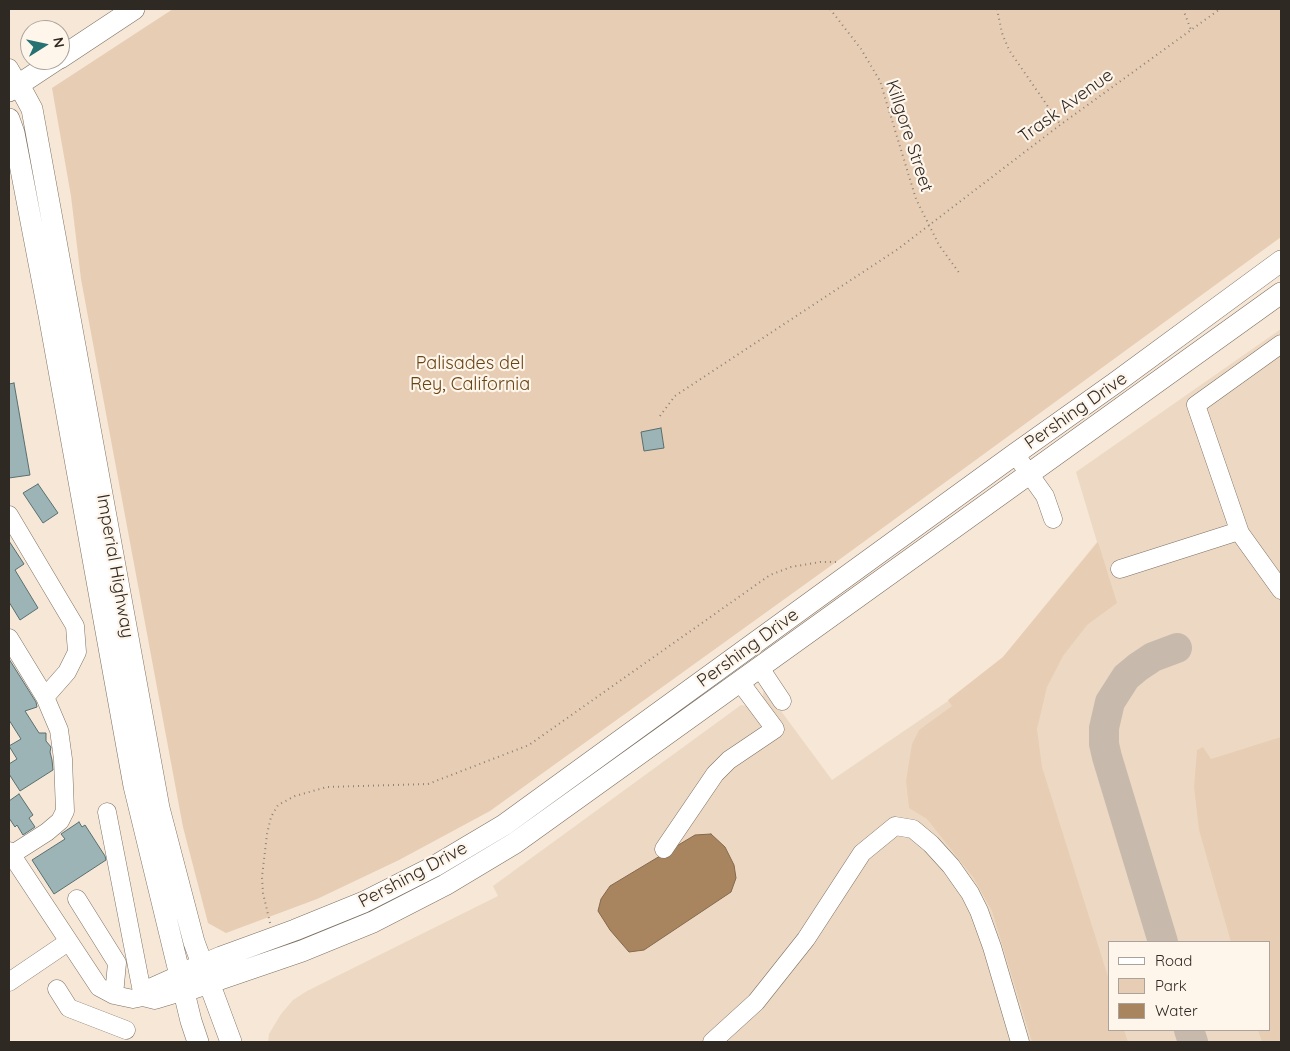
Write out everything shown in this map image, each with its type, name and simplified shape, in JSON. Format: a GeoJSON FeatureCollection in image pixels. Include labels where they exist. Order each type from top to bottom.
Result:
{"type":"FeatureCollection","features":[{"type":"Feature","properties":{"kind":"main road"},"geometry":{"type":"LineString","coordinates":[[70,51],[134,9]]}},
{"type":"Feature","properties":{"kind":"main road"},"geometry":{"type":"LineString","coordinates":[[12,81],[35,70]]}},
{"type":"Feature","properties":{"kind":"main road","name":"Imperial Highway"},"geometry":{"type":"LineString","coordinates":[[12,81],[32,109],[67,311],[159,808],[205,974],[231,1042]]}},
{"type":"Feature","properties":{"kind":"main road","name":"Imperial Highway"},"geometry":{"type":"LineString","coordinates":[[9,119],[14,133],[14,147],[51,324],[129,762],[151,859],[198,1042]]}},
{"type":"Feature","properties":{"kind":"main road","name":"Pershing Drive"},"geometry":{"type":"LineString","coordinates":[[183,983],[205,974],[274,938],[329,917],[400,885],[504,825],[1281,261]]}},
{"type":"Feature","properties":{"kind":"main road","name":"Pershing Drive"},"geometry":{"type":"LineString","coordinates":[[205,974],[337,937],[412,903],[516,843],[1281,293]]}},
{"type":"Feature","properties":{"kind":"lane"},"geometry":{"type":"LineString","coordinates":[[1281,344],[1196,405],[1240,531],[1281,590]]}},
{"type":"Feature","properties":{"kind":"lane"},"geometry":{"type":"LineString","coordinates":[[1014,454],[1045,496],[1053,519]]}},
{"type":"Feature","properties":{"kind":"lane"},"geometry":{"type":"LineString","coordinates":[[9,515],[75,626],[77,652],[68,672],[45,697]]}},
{"type":"Feature","properties":{"kind":"lane"},"geometry":{"type":"LineString","coordinates":[[1120,569],[1240,531]]}},
{"type":"Feature","properties":{"kind":"lane"},"geometry":{"type":"LineString","coordinates":[[9,638],[45,697],[59,730],[63,759],[65,811],[60,821],[47,832],[10,853],[99,987],[114,996],[133,999],[144,997],[155,1000],[183,983]]}},
{"type":"Feature","properties":{"kind":"lane"},"geometry":{"type":"LineString","coordinates":[[760,668],[782,701]]}},
{"type":"Feature","properties":{"kind":"lane"},"geometry":{"type":"LineString","coordinates":[[664,849],[715,774],[729,760],[775,729],[740,682]]}},
{"type":"Feature","properties":{"kind":"lane"},"geometry":{"type":"LineString","coordinates":[[107,812],[144,997]]}},
{"type":"Feature","properties":{"kind":"lane"},"geometry":{"type":"LineString","coordinates":[[712,1042],[756,1002],[806,939],[862,854],[895,826],[912,829],[931,844],[951,866],[970,893],[979,910],[992,947],[1020,1042]]}},
{"type":"Feature","properties":{"kind":"lane"},"geometry":{"type":"LineString","coordinates":[[77,899],[117,963],[114,996]]}},
{"type":"Feature","properties":{"kind":"lane"},"geometry":{"type":"LineString","coordinates":[[9,982],[68,942]]}},
{"type":"Feature","properties":{"kind":"lane"},"geometry":{"type":"LineString","coordinates":[[57,989],[69,1008],[126,1030]]}},
{"type":"Feature","properties":{"kind":"path","name":"Killgore Street"},"geometry":{"type":"LineString","coordinates":[[830,9],[860,49],[880,81],[916,200],[939,245],[960,274]]}},
{"type":"Feature","properties":{"kind":"path"},"geometry":{"type":"LineString","coordinates":[[997,9],[1002,33],[1009,50],[1060,125]]}},
{"type":"Feature","properties":{"kind":"path"},"geometry":{"type":"LineString","coordinates":[[1183,9],[1190,30]]}},
{"type":"Feature","properties":{"kind":"path","name":"Trask Avenue"},"geometry":{"type":"LineString","coordinates":[[660,416],[675,396],[898,249],[1060,125],[1220,9]]}},
{"type":"Feature","properties":{"kind":"path"},"geometry":{"type":"LineString","coordinates":[[274,938],[263,893],[262,877],[267,834],[271,817],[278,806],[295,796],[327,787],[428,784],[529,745],[770,574],[791,567],[820,562],[836,562]]}},
{"type":"Feature","properties":{"kind":"shaded area"},"geometry":{"type":"Polygon","coordinates":[[[1281,329],[1281,1042],[268,1042],[269,1034],[281,1014],[293,1000],[307,991],[498,896],[493,886],[741,705],[752,707],[762,700],[764,688],[832,780],[948,701],[1003,657],[1097,542],[1076,472],[1281,329]]]}},
{"type":"Feature","properties":{"kind":"green space","name":"Palisades del Rey, California"},"geometry":{"type":"Polygon","coordinates":[[[173,9],[1281,9],[1281,237],[836,562],[490,811],[399,860],[317,899],[226,933],[208,923],[183,827],[81,279],[71,196],[52,88],[173,9]]]}},
{"type":"Feature","properties":{"kind":"green space"},"geometry":{"type":"Polygon","coordinates":[[[1098,542],[1117,603],[1087,625],[1063,656],[1047,687],[1037,729],[1042,767],[1108,977],[1108,1031],[1124,1031],[1128,1042],[1032,1042],[992,911],[973,877],[927,819],[909,808],[906,781],[912,744],[919,730],[952,706],[948,700],[1003,657],[1098,542]]]}},
{"type":"Feature","properties":{"kind":"green space"},"geometry":{"type":"Polygon","coordinates":[[[1281,737],[1281,1042],[1262,1042],[1258,1031],[1270,1031],[1270,941],[1231,941],[1199,830],[1194,787],[1197,750],[1203,747],[1211,759],[1281,737]]]}},
{"type":"Feature","properties":{"kind":"water"},"geometry":{"type":"Polygon","coordinates":[[[711,834],[725,847],[734,865],[736,878],[731,892],[644,950],[629,952],[610,930],[598,911],[601,899],[610,886],[695,835],[711,834]]]}},
{"type":"Feature","properties":{"kind":"building"},"geometry":{"type":"Polygon","coordinates":[[[14,383],[30,475],[9,478],[9,384],[14,383]]]}},
{"type":"Feature","properties":{"kind":"building"},"geometry":{"type":"Polygon","coordinates":[[[661,428],[664,448],[644,451],[641,432],[661,428]]]}},
{"type":"Feature","properties":{"kind":"building"},"geometry":{"type":"Polygon","coordinates":[[[38,484],[58,513],[43,523],[23,493],[38,484]]]}},
{"type":"Feature","properties":{"kind":"building"},"geometry":{"type":"Polygon","coordinates":[[[9,541],[24,564],[15,570],[38,608],[20,620],[9,602],[9,541]]]}},
{"type":"Feature","properties":{"kind":"building"},"geometry":{"type":"Polygon","coordinates":[[[9,659],[36,702],[37,707],[25,711],[39,733],[46,733],[46,741],[51,747],[53,770],[20,791],[9,774],[9,764],[17,759],[9,746],[21,739],[9,720],[9,659]]]}},
{"type":"Feature","properties":{"kind":"building"},"geometry":{"type":"Polygon","coordinates":[[[19,794],[33,815],[29,818],[35,827],[23,835],[17,825],[15,827],[9,818],[9,801],[19,794]]]}},
{"type":"Feature","properties":{"kind":"building"},"geometry":{"type":"Polygon","coordinates":[[[79,822],[82,827],[85,825],[106,860],[54,894],[32,860],[65,839],[61,834],[79,822]]]}},
{"type":"Feature","properties":{"kind":"taxiway"},"geometry":{"type":"LineString","coordinates":[[1163,941],[1107,757],[1104,744],[1104,728],[1110,702],[1126,677],[1153,657],[1177,648]]}},
{"type":"Feature","properties":{"kind":"taxiway"},"geometry":{"type":"LineString","coordinates":[[1189,1031],[1193,1042]]}}]}
